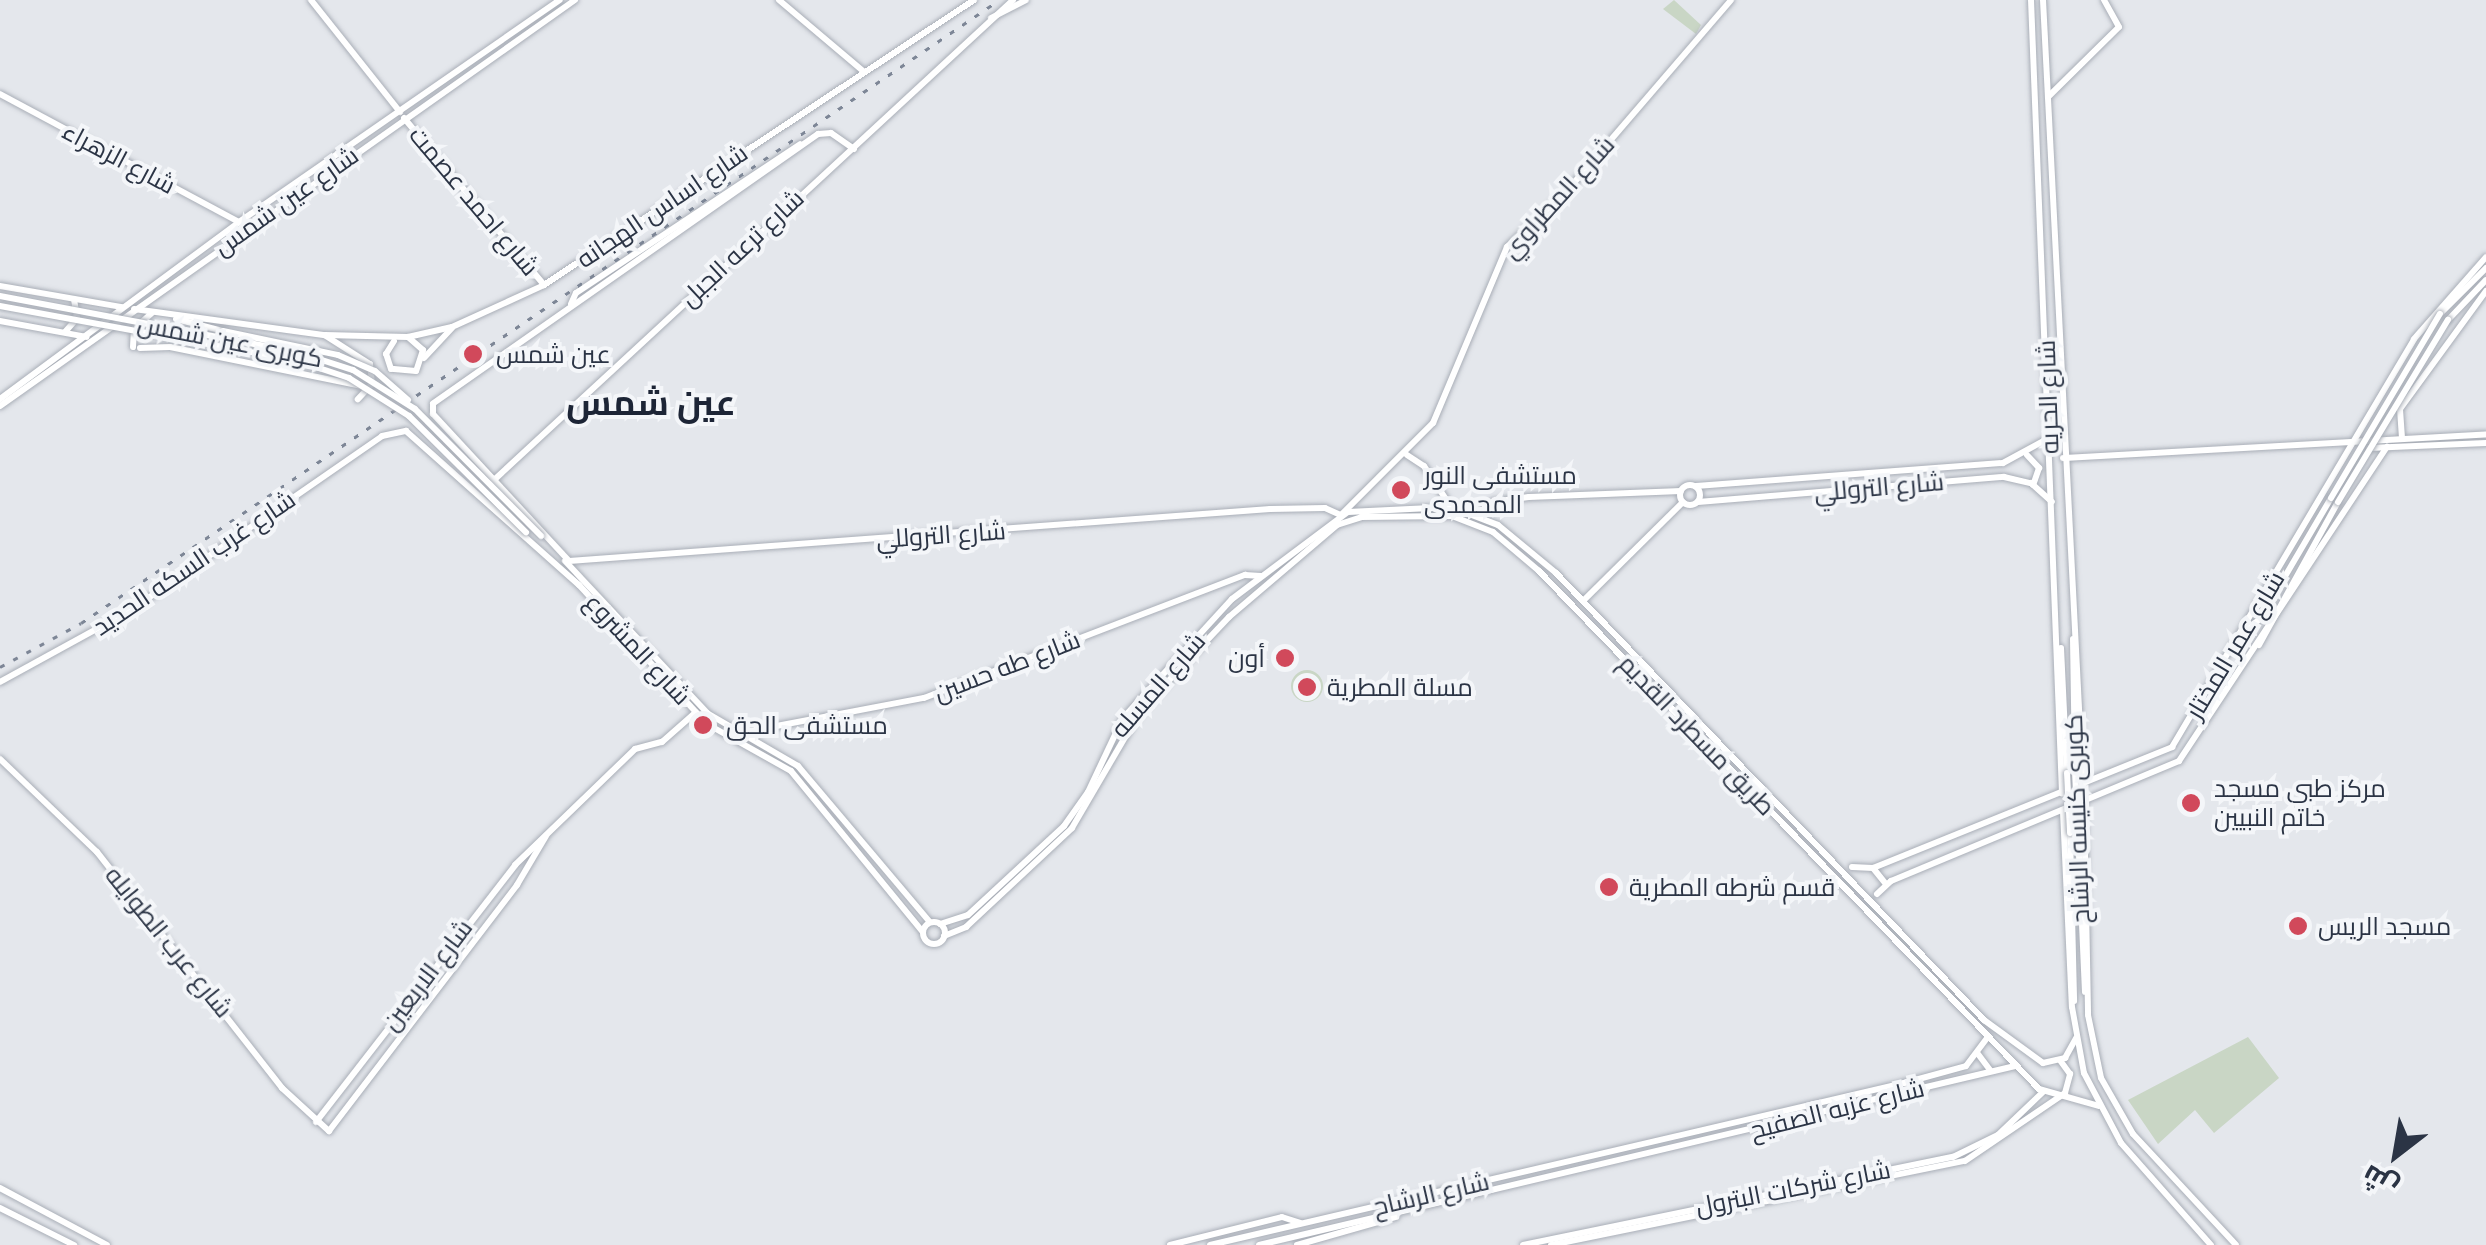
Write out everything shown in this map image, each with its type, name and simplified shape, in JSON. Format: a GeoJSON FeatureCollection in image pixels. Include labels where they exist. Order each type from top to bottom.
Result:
{"type":"FeatureCollection","features":[{"type":"Feature","properties":{"kind":"main road","name":"شارع احمد عصمت"},"geometry":{"type":"LineString","coordinates":[[311,0],[544,285]]}},
{"type":"Feature","properties":{"kind":"main road","name":"شارع عين شمس"},"geometry":{"type":"LineString","coordinates":[[0,402],[560,0]]}},
{"type":"Feature","properties":{"kind":"main road","name":"شارع عين شمس"},"geometry":{"type":"LineString","coordinates":[[0,402],[239,222],[574,0]]}},
{"type":"Feature","properties":{"kind":"main road"},"geometry":{"type":"LineString","coordinates":[[780,0],[863,71]]}},
{"type":"Feature","properties":{"kind":"main road","name":"شارع اساس الهجانه"},"geometry":{"type":"LineString","coordinates":[[408,337],[452,327],[544,285],[974,0]]}},
{"type":"Feature","properties":{"kind":"main road","name":"شارع ترعه الجبل"},"geometry":{"type":"LineString","coordinates":[[494,480],[1013,0]]}},
{"type":"Feature","properties":{"kind":"main road","name":"شارع ترعه الجبل"},"geometry":{"type":"LineString","coordinates":[[990,18],[1026,0]]}},
{"type":"Feature","properties":{"kind":"main road","name":"شارع المطراوي"},"geometry":{"type":"LineString","coordinates":[[1407,455],[1433,423],[1506,247],[1566,192],[1731,0]]}},
{"type":"Feature","properties":{"kind":"main road","name":"شارع الحريه"},"geometry":{"type":"LineString","coordinates":[[2032,0],[2060,642]]}},
{"type":"Feature","properties":{"kind":"main road","name":"شارع الحريه"},"geometry":{"type":"LineString","coordinates":[[2043,0],[2073,636]]}},
{"type":"Feature","properties":{"kind":"main road"},"geometry":{"type":"LineString","coordinates":[[2047,102],[2119,28],[2104,0]]}},
{"type":"Feature","properties":{"kind":"main road","name":"شارع الزهراء"},"geometry":{"type":"LineString","coordinates":[[0,94],[239,222]]}},
{"type":"Feature","properties":{"kind":"main road","name":"شارع المشروع"},"geometry":{"type":"LineString","coordinates":[[854,149],[826,132],[804,144],[433,404],[433,414],[708,713],[798,766],[930,922]]}},
{"type":"Feature","properties":{"kind":"main road","name":"شارع عمر المختار"},"geometry":{"type":"LineString","coordinates":[[1852,866],[1873,868],[2172,747],[2423,324],[2486,257]]}},
{"type":"Feature","properties":{"kind":"main road"},"geometry":{"type":"LineString","coordinates":[[2259,646],[2262,630],[2440,314],[2486,268]]}},
{"type":"Feature","properties":{"kind":"main road"},"geometry":{"type":"LineString","coordinates":[[2242,633],[2260,619],[2448,320],[2486,280]]}},
{"type":"Feature","properties":{"kind":"main road"},"geometry":{"type":"LineString","coordinates":[[0,286],[122,308],[325,335],[394,340],[408,337],[419,343],[424,358],[413,373],[394,371],[386,354],[394,340]]}},
{"type":"Feature","properties":{"kind":"main road"},"geometry":{"type":"LineString","coordinates":[[2402,438],[2398,416],[2444,340],[2486,290]]}},
{"type":"Feature","properties":{"kind":"main road","name":"كوبرى عين شمس"},"geometry":{"type":"LineString","coordinates":[[0,296],[316,356],[371,379],[415,409],[568,562]]}},
{"type":"Feature","properties":{"kind":"main road"},"geometry":{"type":"LineString","coordinates":[[64,333],[78,318],[74,298]]}},
{"type":"Feature","properties":{"kind":"main road","name":"كوبرى عين شمس"},"geometry":{"type":"LineString","coordinates":[[0,306],[295,360],[367,387],[409,416],[538,548]]}},
{"type":"Feature","properties":{"kind":"main road"},"geometry":{"type":"LineString","coordinates":[[153,312],[134,329],[137,347],[170,347],[367,387]]}},
{"type":"Feature","properties":{"kind":"main road"},"geometry":{"type":"LineString","coordinates":[[165,314],[357,362],[387,379],[415,409]]}},
{"type":"Feature","properties":{"kind":"main road"},"geometry":{"type":"LineString","coordinates":[[0,321],[87,337]]}},
{"type":"Feature","properties":{"kind":"main road"},"geometry":{"type":"LineString","coordinates":[[2423,324],[2444,340]]}},
{"type":"Feature","properties":{"kind":"main road","name":"شارع اساس الهجانه"},"geometry":{"type":"LineString","coordinates":[[424,358],[452,327]]}},
{"type":"Feature","properties":{"kind":"main road"},"geometry":{"type":"LineString","coordinates":[[325,335],[372,368],[370,388],[358,399]]}},
{"type":"Feature","properties":{"kind":"main road"},"geometry":{"type":"LineString","coordinates":[[2376,405],[2384,416],[2398,416]]}},
{"type":"Feature","properties":{"kind":"main road","name":"شارع المشروع"},"geometry":{"type":"LineString","coordinates":[[382,436],[400,431],[418,436],[516,534],[538,548],[696,712],[791,771],[922,931]]}},
{"type":"Feature","properties":{"kind":"main road"},"geometry":{"type":"LineString","coordinates":[[2063,458],[2486,434]]}},
{"type":"Feature","properties":{"kind":"main road","name":"شارع غرب السكه الحديد"},"geometry":{"type":"LineString","coordinates":[[0,682],[131,610],[382,436]]}},
{"type":"Feature","properties":{"kind":"main road","name":"شارع التروللي"},"geometry":{"type":"LineString","coordinates":[[1681,491],[1696,486],[2002,463],[2027,456],[2050,437]]}},
{"type":"Feature","properties":{"kind":"main road"},"geometry":{"type":"LineString","coordinates":[[2340,442],[2351,448],[2486,443]]}},
{"type":"Feature","properties":{"kind":"main road","name":"شارع عمر المختار"},"geometry":{"type":"LineString","coordinates":[[1877,894],[1886,884],[2180,761],[2387,447]]}},
{"type":"Feature","properties":{"kind":"main road"},"geometry":{"type":"LineString","coordinates":[[1341,515],[1407,455],[1422,463],[1451,507]]}},
{"type":"Feature","properties":{"kind":"main road"},"geometry":{"type":"LineString","coordinates":[[2027,456],[2039,468],[2034,485],[2052,503]]}},
{"type":"Feature","properties":{"kind":"main road"},"geometry":{"type":"LineString","coordinates":[[2340,467],[2363,481]]}},
{"type":"Feature","properties":{"kind":"main road","name":"شارع التروللي"},"geometry":{"type":"LineString","coordinates":[[1683,502],[2004,477],[2034,485]]}},
{"type":"Feature","properties":{"kind":"main road"},"geometry":{"type":"LineString","coordinates":[[1696,486],[1698,502]]}},
{"type":"Feature","properties":{"kind":"main road"},"geometry":{"type":"LineString","coordinates":[[1478,514],[1490,502],[1530,497],[1681,491],[1683,502],[1584,600]]}},
{"type":"Feature","properties":{"kind":"main road","name":"طريق مسطرد القديم"},"geometry":{"type":"LineString","coordinates":[[1263,576],[1341,515],[1364,508],[1451,507],[1478,514],[1520,541],[1584,600],[1961,998],[2034,1060],[2060,1060]]}},
{"type":"Feature","properties":{"kind":"main road"},"geometry":{"type":"LineString","coordinates":[[1314,509],[1324,528]]}},
{"type":"Feature","properties":{"kind":"main road","name":"شارع التروللي"},"geometry":{"type":"LineString","coordinates":[[568,562],[1314,509],[1341,515]]}},
{"type":"Feature","properties":{"kind":"main road","name":"طريق مسطرد القديم"},"geometry":{"type":"LineString","coordinates":[[1255,594],[1351,518],[1452,516],[1493,532],[1539,571],[2014,1066],[2042,1092],[2099,1106]]}},
{"type":"Feature","properties":{"kind":"main road","name":"شارع طه حسين"},"geometry":{"type":"LineString","coordinates":[[744,732],[924,698],[1245,575],[1263,576]]}},
{"type":"Feature","properties":{"kind":"main road","name":"شارع المسله"},"geometry":{"type":"LineString","coordinates":[[940,924],[968,915],[1058,832],[1083,801],[1103,754],[1134,704],[1227,604],[1263,576]]}},
{"type":"Feature","properties":{"kind":"main road","name":"شارع المسله"},"geometry":{"type":"LineString","coordinates":[[944,936],[966,928],[1063,837],[1109,769],[1141,710],[1255,594]]}},
{"type":"Feature","properties":{"kind":"main road","name":"كوبرى كنيسه الرشاح"},"geometry":{"type":"LineString","coordinates":[[2071,775],[2073,636]]}},
{"type":"Feature","properties":{"kind":"main road","name":"كوبرى كنيسه الرشاح"},"geometry":{"type":"LineString","coordinates":[[2060,642],[2088,1003],[2097,1064],[2118,1112],[2236,1245]]}},
{"type":"Feature","properties":{"kind":"main road","name":"شارع الاربعين"},"geometry":{"type":"LineString","coordinates":[[316,1122],[480,906],[635,748],[662,742],[696,712]]}},
{"type":"Feature","properties":{"kind":"main road"},"geometry":{"type":"LineString","coordinates":[[1103,754],[1113,758]]}},
{"type":"Feature","properties":{"kind":"main road","name":"شارع عرب الطوايله"},"geometry":{"type":"LineString","coordinates":[[0,759],[106,862],[316,1122],[329,1131]]}},
{"type":"Feature","properties":{"kind":"main road"},"geometry":{"type":"LineString","coordinates":[[1098,767],[1109,769]]}},
{"type":"Feature","properties":{"kind":"main road"},"geometry":{"type":"LineString","coordinates":[[2062,793],[2071,775],[2083,786]]}},
{"type":"Feature","properties":{"kind":"main road"},"geometry":{"type":"LineString","coordinates":[[2074,830],[2084,802]]}},
{"type":"Feature","properties":{"kind":"main road"},"geometry":{"type":"LineString","coordinates":[[2064,811],[2074,830]]}},
{"type":"Feature","properties":{"kind":"main road","name":"كوبرى كنيسه الرشاح"},"geometry":{"type":"LineString","coordinates":[[2074,830],[2076,987],[2072,1007],[2076,1038]]}},
{"type":"Feature","properties":{"kind":"main road","name":"شارع الاربعين"},"geometry":{"type":"LineString","coordinates":[[329,1131],[517,884],[546,836]]}},
{"type":"Feature","properties":{"kind":"main road"},"geometry":{"type":"LineString","coordinates":[[1873,868],[1886,884]]}},
{"type":"Feature","properties":{"kind":"main road"},"geometry":{"type":"LineString","coordinates":[[930,922],[940,924],[944,936],[931,944],[922,931],[930,922]]}},
{"type":"Feature","properties":{"kind":"main road"},"geometry":{"type":"LineString","coordinates":[[1987,1038],[1978,1054],[1990,1070]]}},
{"type":"Feature","properties":{"kind":"main road"},"geometry":{"type":"LineString","coordinates":[[2059,1098],[2070,1078],[2060,1060],[2076,1038]]}},
{"type":"Feature","properties":{"kind":"main road"},"geometry":{"type":"LineString","coordinates":[[2076,1038],[2099,1106],[2121,1143],[2211,1243]]}},
{"type":"Feature","properties":{"kind":"main road","name":"شارع عزبه الصفيح"},"geometry":{"type":"LineString","coordinates":[[1653,1143],[1956,1069],[1978,1054]]}},
{"type":"Feature","properties":{"kind":"main road","name":"شارع عزبه الصفيح"},"geometry":{"type":"LineString","coordinates":[[1660,1153],[2014,1066]]}},
{"type":"Feature","properties":{"kind":"main road","name":"شارع شركات البترول"},"geometry":{"type":"LineString","coordinates":[[2035,1107],[2042,1092]]}},
{"type":"Feature","properties":{"kind":"main road","name":"شارع شركات البترول"},"geometry":{"type":"LineString","coordinates":[[1551,1245],[1966,1152],[2035,1107],[2059,1098]]}},
{"type":"Feature","properties":{"kind":"main road","name":"شارع الرشاح"},"geometry":{"type":"LineString","coordinates":[[1210,1245],[1653,1143]]}},
{"type":"Feature","properties":{"kind":"main road","name":"شارع الرشاح"},"geometry":{"type":"LineString","coordinates":[[1259,1245],[1660,1153]]}},
{"type":"Feature","properties":{"kind":"main road","name":"شارع شركات البترول"},"geometry":{"type":"LineString","coordinates":[[1523,1245],[1845,1181]]}},
{"type":"Feature","properties":{"kind":"main road"},"geometry":{"type":"LineString","coordinates":[[0,1188],[107,1245]]}},
{"type":"Feature","properties":{"kind":"main road"},"geometry":{"type":"LineString","coordinates":[[0,1208],[74,1245]]}},
{"type":"Feature","properties":{"kind":"main road"},"geometry":{"type":"LineString","coordinates":[[1296,1245],[1404,1212]]}},
{"type":"Feature","properties":{"kind":"main road"},"geometry":{"type":"LineString","coordinates":[[1170,1245],[1282,1217],[1301,1224]]}},
{"type":"Feature","properties":{"kind":"green space"},"geometry":{"type":"Polygon","coordinates":[[[1674,0],[1701,25],[1696,34],[1663,9],[1674,0]]]}},
{"type":"Feature","properties":{"kind":"green space"},"geometry":{"type":"Polygon","coordinates":[[[1307,670],[1318,675],[1323,686],[1318,697],[1307,702],[1296,697],[1291,686],[1296,675],[1307,670]]]}},
{"type":"Feature","properties":{"kind":"green space"},"geometry":{"type":"Polygon","coordinates":[[[2248,1037],[2279,1078],[2214,1133],[2195,1110],[2158,1144],[2128,1100],[2248,1037]]]}},
{"type":"Feature","properties":{"kind":"railway"},"geometry":{"type":"LineString","coordinates":[[0,667],[81,623],[999,0]]}},
{"type":"Feature","properties":{"kind":"place","name":"عين شمس"},"geometry":{"type":"Point","coordinates":[473,354]}},
{"type":"Feature","properties":{"kind":"place","name":"مستشفى النور المحمدى"},"geometry":{"type":"Point","coordinates":[1401,490]}},
{"type":"Feature","properties":{"kind":"place","name":"أون"},"geometry":{"type":"Point","coordinates":[1285,658]}},
{"type":"Feature","properties":{"kind":"place","name":"مسلة المطرية"},"geometry":{"type":"Point","coordinates":[1307,687]}},
{"type":"Feature","properties":{"kind":"place","name":"مستشفى الحق"},"geometry":{"type":"Point","coordinates":[703,725]}},
{"type":"Feature","properties":{"kind":"place","name":"مركز طبي مسجد خاتم النبيين"},"geometry":{"type":"Point","coordinates":[2191,803]}},
{"type":"Feature","properties":{"kind":"place","name":"قسم شرطه المطرية"},"geometry":{"type":"Point","coordinates":[1609,887]}},
{"type":"Feature","properties":{"kind":"place","name":"مسجد الريس"},"geometry":{"type":"Point","coordinates":[2298,926]}},
{"type":"Feature","properties":{"kind":"district","name":"عين شمس"},"geometry":{"type":"Point","coordinates":[651,403]}}]}
